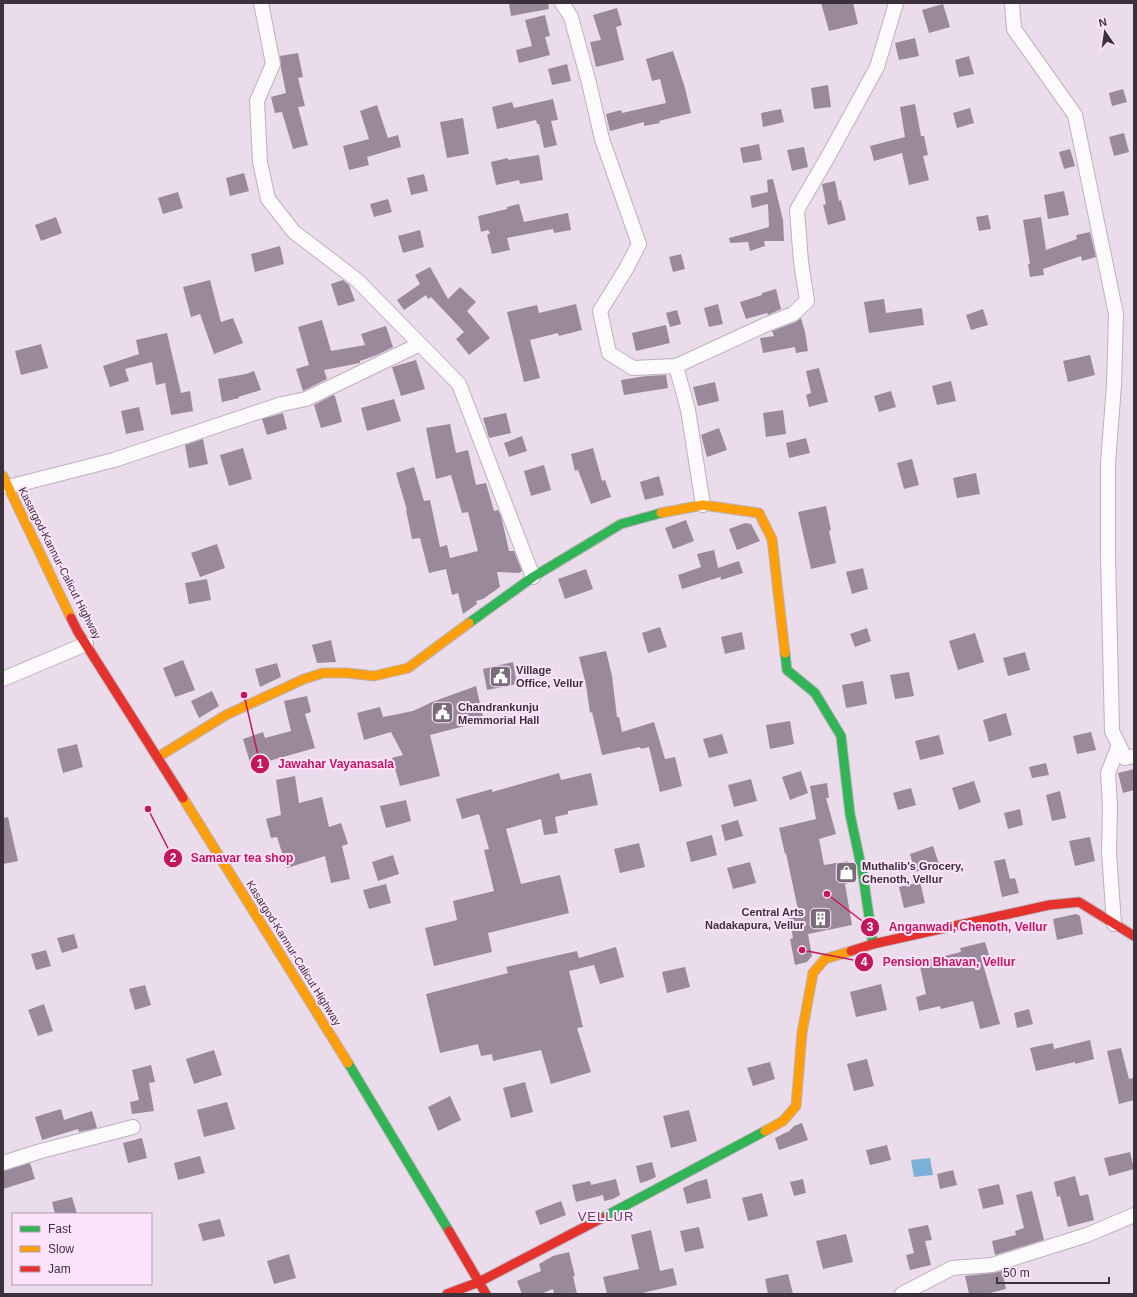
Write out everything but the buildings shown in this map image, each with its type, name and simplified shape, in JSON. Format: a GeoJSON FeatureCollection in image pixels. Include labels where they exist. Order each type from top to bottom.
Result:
{"type":"FeatureCollection","features":[{"type":"Feature","properties":{"kind":"main road","name":"Kasargod-Kannur-Calicut Highway"},"geometry":{"type":"LineString","coordinates":[[6,482],[78,632],[255,912],[486,1294]]}},
{"type":"Feature","properties":{"kind":"main road"},"geometry":{"type":"LineString","coordinates":[[158,757],[226,715],[304,679],[323,673],[347,673],[374,676],[408,668],[534,577],[622,524],[664,512],[703,506],[759,513],[772,539],[787,670],[815,693],[841,736],[850,814],[863,875],[872,944]]}},
{"type":"Feature","properties":{"kind":"main road"},"geometry":{"type":"LineString","coordinates":[[447,1294],[479,1282],[699,1167],[783,1121],[796,1106],[802,1033],[813,973],[825,959],[872,944],[1049,905],[1078,902],[1134,936]]}},
{"type":"Feature","properties":{"kind":"street"},"geometry":{"type":"LineString","coordinates":[[261,3],[273,64],[257,101],[260,162],[268,198],[294,232],[357,280],[459,384],[534,577]]}},
{"type":"Feature","properties":{"kind":"street"},"geometry":{"type":"LineString","coordinates":[[562,3],[570,17],[589,83],[602,139],[639,244],[626,269],[600,311],[609,353],[633,368],[676,366],[765,325],[793,314],[807,301],[797,210],[877,67],[896,3]]}},
{"type":"Feature","properties":{"kind":"street"},"geometry":{"type":"LineString","coordinates":[[1012,3],[1014,29],[1075,115],[1116,314],[1114,385],[1108,462],[1108,555],[1112,731],[1125,758],[1134,756]]}},
{"type":"Feature","properties":{"kind":"street"},"geometry":{"type":"LineString","coordinates":[[6,482],[114,460],[282,404],[306,399],[420,344]]}},
{"type":"Feature","properties":{"kind":"street"},"geometry":{"type":"LineString","coordinates":[[676,366],[688,410],[703,506]]}},
{"type":"Feature","properties":{"kind":"street"},"geometry":{"type":"LineString","coordinates":[[3,679],[86,644]]}},
{"type":"Feature","properties":{"kind":"street"},"geometry":{"type":"LineString","coordinates":[[1114,924],[1108,852],[1110,806],[1108,773],[1119,745]]}},
{"type":"Feature","properties":{"kind":"street"},"geometry":{"type":"LineString","coordinates":[[3,1163],[41,1151],[133,1127]]}},
{"type":"Feature","properties":{"kind":"street"},"geometry":{"type":"LineString","coordinates":[[902,1294],[952,1268],[992,1265],[1087,1236],[1134,1215]]}},
{"type":"Feature","properties":{"kind":"water"},"geometry":{"type":"Polygon","coordinates":[[[930,1158],[933,1175],[914,1177],[911,1160],[930,1158]]]}},
{"type":"Feature","properties":{"kind":"traffic: fast"},"geometry":{"type":"LineString","coordinates":[[469,623],[533,577],[621,524],[661,513]]}},
{"type":"Feature","properties":{"kind":"traffic: fast"},"geometry":{"type":"LineString","coordinates":[[785,653],[787,670],[815,693],[841,736],[850,814],[863,875],[873,944]]}},
{"type":"Feature","properties":{"kind":"traffic: fast"},"geometry":{"type":"LineString","coordinates":[[348,1063],[449,1231]]}},
{"type":"Feature","properties":{"kind":"traffic: fast"},"geometry":{"type":"LineString","coordinates":[[602,1218],[765,1131]]}},
{"type":"Feature","properties":{"kind":"traffic: slow"},"geometry":{"type":"LineString","coordinates":[[3,476],[71,618]]}},
{"type":"Feature","properties":{"kind":"traffic: slow"},"geometry":{"type":"LineString","coordinates":[[661,513],[703,505],[759,513],[772,539],[785,653]]}},
{"type":"Feature","properties":{"kind":"traffic: slow"},"geometry":{"type":"LineString","coordinates":[[158,757],[226,715],[304,679],[323,673],[347,673],[374,676],[408,668],[469,623]]}},
{"type":"Feature","properties":{"kind":"traffic: slow"},"geometry":{"type":"LineString","coordinates":[[183,798],[348,1063]]}},
{"type":"Feature","properties":{"kind":"traffic: slow"},"geometry":{"type":"LineString","coordinates":[[765,1131],[783,1121],[796,1106],[802,1033],[813,973],[825,959],[851,951]]}},
{"type":"Feature","properties":{"kind":"traffic: jam"},"geometry":{"type":"LineString","coordinates":[[71,618],[78,632],[183,798]]}},
{"type":"Feature","properties":{"kind":"traffic: jam"},"geometry":{"type":"LineString","coordinates":[[851,951],[873,944],[1049,905],[1079,902],[1134,936]]}},
{"type":"Feature","properties":{"kind":"traffic: jam"},"geometry":{"type":"LineString","coordinates":[[447,1294],[479,1282],[602,1218]]}},
{"type":"Feature","properties":{"kind":"traffic: jam"},"geometry":{"type":"LineString","coordinates":[[449,1231],[486,1294]]}},
{"type":"Feature","properties":{"kind":"place","name":"Village Office, Vellur"},"geometry":{"type":"Point","coordinates":[500,676]}},
{"type":"Feature","properties":{"kind":"place","name":"Jawahar Vayanasala"},"geometry":{"type":"Point","coordinates":[244,695]}},
{"type":"Feature","properties":{"kind":"place","name":"Chandrankunju Memmorial Hall"},"geometry":{"type":"Point","coordinates":[443,713]}},
{"type":"Feature","properties":{"kind":"place","name":"Samavar tea shop"},"geometry":{"type":"Point","coordinates":[148,809]}},
{"type":"Feature","properties":{"kind":"place","name":"Muthalib's Grocery, Chenoth, Vellur"},"geometry":{"type":"Point","coordinates":[846,872]}},
{"type":"Feature","properties":{"kind":"place","name":"Anganwadi, Chenoth, Vellur"},"geometry":{"type":"Point","coordinates":[827,894]}},
{"type":"Feature","properties":{"kind":"place","name":"Central Arts Nadakapura, Vellur"},"geometry":{"type":"Point","coordinates":[820,918]}},
{"type":"Feature","properties":{"kind":"place","name":"Pension Bhavan, Vellur"},"geometry":{"type":"Point","coordinates":[802,950]}},
{"type":"Feature","properties":{"kind":"district","name":"VELLUR"},"geometry":{"type":"Point","coordinates":[606,1216]}}]}
